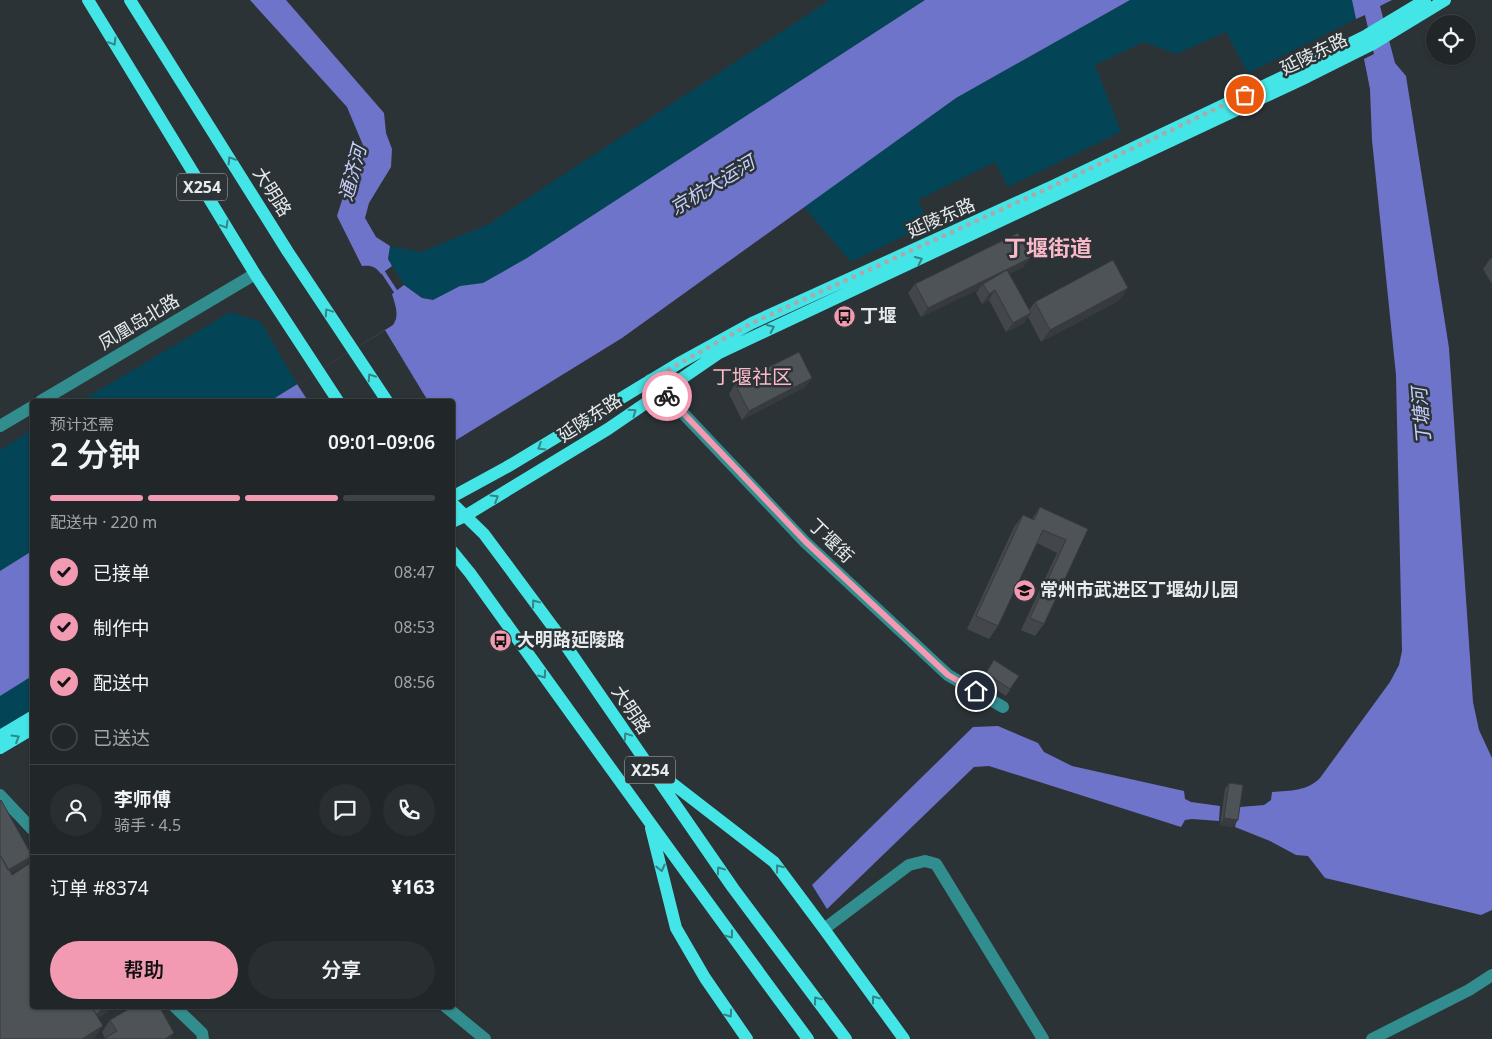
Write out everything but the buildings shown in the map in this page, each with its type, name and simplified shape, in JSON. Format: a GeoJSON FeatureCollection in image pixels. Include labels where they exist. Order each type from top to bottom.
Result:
{"type":"FeatureCollection","features":[{"type":"Feature","properties":{"kind":"main road","name":"X254"},"geometry":{"type":"LineString","coordinates":[[88,0],[255,274],[337,399]]}},
{"type":"Feature","properties":{"kind":"main road","name":"大明路"},"geometry":{"type":"LineString","coordinates":[[130,0],[283,244],[386,399]]}},
{"type":"Feature","properties":{"kind":"main road","name":"延陵东路"},"geometry":{"type":"LineString","coordinates":[[1391,27],[1425,0]]}},
{"type":"Feature","properties":{"kind":"main road","name":"延陵东路"},"geometry":{"type":"LineString","coordinates":[[455,521],[608,429],[719,352],[1060,194],[1369,40],[1445,0]]}},
{"type":"Feature","properties":{"kind":"main road","name":"延陵东路"},"geometry":{"type":"LineString","coordinates":[[455,495],[507,467],[650,380],[752,323],[1053,186],[1297,70],[1369,40]]}},
{"type":"Feature","properties":{"kind":"main road","name":"大明路"},"geometry":{"type":"LineString","coordinates":[[455,506],[484,534],[547,619],[733,888],[846,1039]]}},
{"type":"Feature","properties":{"kind":"main road","name":"X254"},"geometry":{"type":"LineString","coordinates":[[455,555],[708,905],[808,1039]]}},
{"type":"Feature","properties":{"kind":"main road"},"geometry":{"type":"LineString","coordinates":[[0,736],[30,718]]}},
{"type":"Feature","properties":{"kind":"main road"},"geometry":{"type":"LineString","coordinates":[[0,748],[30,730]]}},
{"type":"Feature","properties":{"kind":"main road"},"geometry":{"type":"LineString","coordinates":[[645,762],[774,862],[904,1039]]}},
{"type":"Feature","properties":{"kind":"main road"},"geometry":{"type":"LineString","coordinates":[[649,821],[676,928],[705,978],[747,1039]]}},
{"type":"Feature","properties":{"kind":"street","name":"凤凰岛北路"},"geometry":{"type":"LineString","coordinates":[[44,399],[255,274]]}},
{"type":"Feature","properties":{"kind":"street","name":"丁堰街"},"geometry":{"type":"LineString","coordinates":[[650,380],[806,542],[948,675],[1003,707]]}},
{"type":"Feature","properties":{"kind":"street"},"geometry":{"type":"LineString","coordinates":[[0,426],[30,407]]}},
{"type":"Feature","properties":{"kind":"street"},"geometry":{"type":"LineString","coordinates":[[0,795],[30,827]]}},
{"type":"Feature","properties":{"kind":"street"},"geometry":{"type":"LineString","coordinates":[[824,929],[909,865],[925,861],[936,864],[1043,1039]]}},
{"type":"Feature","properties":{"kind":"street"},"geometry":{"type":"LineString","coordinates":[[1372,1039],[1469,990],[1492,975]]}},
{"type":"Feature","properties":{"kind":"street"},"geometry":{"type":"LineString","coordinates":[[177,1009],[202,1033],[203,1039]]}},
{"type":"Feature","properties":{"kind":"street"},"geometry":{"type":"LineString","coordinates":[[450,1009],[485,1039]]}},
{"type":"Feature","properties":{"kind":"shaded area"},"geometry":{"type":"Polygon","coordinates":[[[830,0],[925,0],[527,258],[483,283],[460,286],[433,300],[423,298],[404,285],[388,259],[390,246],[421,252],[487,225],[830,0]]]}},
{"type":"Feature","properties":{"kind":"shaded area"},"geometry":{"type":"Polygon","coordinates":[[[1130,0],[1352,0],[1356,19],[1248,73],[1226,32],[1176,54],[1144,42],[1095,65],[1121,132],[1008,187],[995,162],[918,200],[929,224],[851,262],[804,207],[956,98],[1130,0]]]}},
{"type":"Feature","properties":{"kind":"shaded area"},"geometry":{"type":"Polygon","coordinates":[[[230,312],[261,322],[297,384],[273,399],[84,399],[230,312]]]}},
{"type":"Feature","properties":{"kind":"shaded area"},"geometry":{"type":"Polygon","coordinates":[[[30,431],[30,552],[0,571],[0,450],[30,431]]]}},
{"type":"Feature","properties":{"kind":"shaded area"},"geometry":{"type":"Polygon","coordinates":[[[30,673],[30,711],[0,730],[0,694],[30,673]]]}},
{"type":"Feature","properties":{"kind":"water"},"geometry":{"type":"Polygon","coordinates":[[[250,0],[286,0],[384,113],[386,133],[392,149],[391,167],[369,203],[365,218],[376,237],[390,246],[388,259],[392,266],[381,274],[373,267],[362,266],[337,216],[349,178],[360,165],[365,150],[347,107],[250,0]]]}},
{"type":"Feature","properties":{"kind":"water","name":"京杭大运河"},"geometry":{"type":"Polygon","coordinates":[[[925,0],[1130,0],[956,98],[622,338],[455,441],[455,399],[273,399],[393,325],[397,314],[392,294],[404,285],[422,298],[433,300],[460,286],[483,283],[527,258],[925,0]]]}},
{"type":"Feature","properties":{"kind":"water","name":"丁塘河"},"geometry":{"type":"Polygon","coordinates":[[[1352,0],[1392,0],[1380,6],[1395,63],[1406,76],[1449,348],[1473,702],[1479,730],[1492,758],[1492,910],[1481,915],[1325,878],[1308,856],[1296,855],[1270,841],[1235,827],[1240,807],[1264,805],[1271,800],[1272,792],[1304,788],[1315,783],[1320,778],[1390,682],[1399,665],[1402,651],[1396,375],[1372,140],[1370,89],[1364,59],[1374,54],[1365,15],[1356,19],[1352,0]]]}},
{"type":"Feature","properties":{"kind":"water"},"geometry":{"type":"Polygon","coordinates":[[[30,552],[30,677],[0,696],[0,571],[30,552]]]}},
{"type":"Feature","properties":{"kind":"water"},"geometry":{"type":"Polygon","coordinates":[[[998,726],[1038,743],[1044,752],[1072,766],[1184,791],[1185,799],[1191,802],[1220,806],[1219,821],[1185,820],[1181,827],[989,766],[974,767],[827,909],[812,885],[973,727],[998,726]]]}},
{"type":"Feature","properties":{"kind":"pier"},"geometry":{"type":"Polygon","coordinates":[[[385,330],[427,399],[307,399],[297,384],[385,330]]]}},
{"type":"Feature","properties":{"kind":"waterway","name":"通济河"},"geometry":{"type":"LineString","coordinates":[[381,269],[398,295]]}},
{"type":"Feature","properties":{"kind":"way so far"},"geometry":{"type":"LineString","coordinates":[[667,396],[650,380],[752,323],[1053,186],[1245,95]]}},
{"type":"Feature","properties":{"kind":"place","name":"丁堰"},"geometry":{"type":"Point","coordinates":[844,316]}},
{"type":"Feature","properties":{"kind":"place","name":"常州市武进区丁堰幼儿园"},"geometry":{"type":"Point","coordinates":[1024,590]}},
{"type":"Feature","properties":{"kind":"place","name":"大明路延陵路"},"geometry":{"type":"Point","coordinates":[501,640]}},
{"type":"Feature","properties":{"kind":"district","name":"丁堰街道"},"geometry":{"type":"Point","coordinates":[1048,248]}},
{"type":"Feature","properties":{"kind":"district","name":"丁堰社区"},"geometry":{"type":"Point","coordinates":[752,377]}},
{"type":"Feature","properties":{"kind":"route"},"geometry":{"type":"LineString","coordinates":[[667,396],[806,542],[948,675],[976,691]]}}]}
